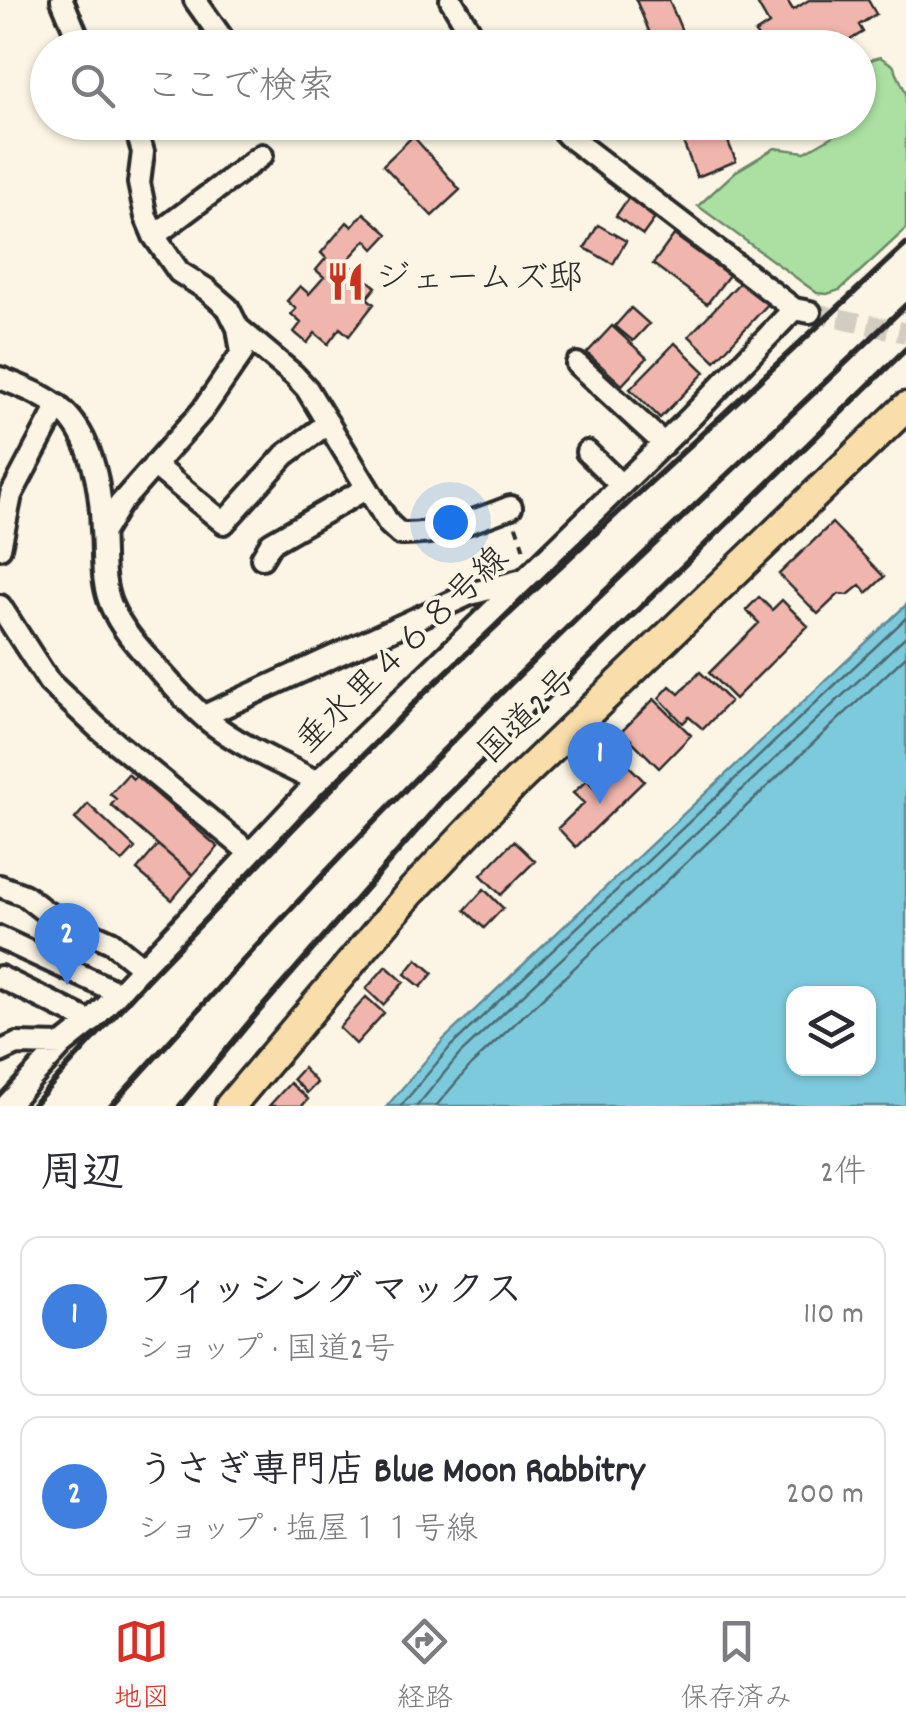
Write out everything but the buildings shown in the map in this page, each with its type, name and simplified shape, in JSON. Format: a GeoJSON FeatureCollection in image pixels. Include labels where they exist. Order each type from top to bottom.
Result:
{"type":"FeatureCollection","features":[{"type":"Feature","properties":{"kind":"highway","name":"国道2号"},"geometry":{"type":"LineString","coordinates":[[230,1106],[411,892],[510,788],[906,407]]}},
{"type":"Feature","properties":{"kind":"street"},"geometry":{"type":"LineString","coordinates":[[62,0],[74,30]]}},
{"type":"Feature","properties":{"kind":"street"},"geometry":{"type":"LineString","coordinates":[[195,0],[216,30]]}},
{"type":"Feature","properties":{"kind":"street"},"geometry":{"type":"LineString","coordinates":[[451,0],[469,30]]}},
{"type":"Feature","properties":{"kind":"street"},"geometry":{"type":"LineString","coordinates":[[102,532],[120,504],[204,410],[242,353],[238,328],[228,308],[179,272],[154,236],[139,183],[143,152],[139,140]]}},
{"type":"Feature","properties":{"kind":"street","name":"垂水里４６８号線"},"geometry":{"type":"LineString","coordinates":[[6,1106],[62,1045],[119,994],[317,782],[802,311],[573,140]]}},
{"type":"Feature","properties":{"kind":"street"},"geometry":{"type":"LineString","coordinates":[[154,236],[262,155]]}},
{"type":"Feature","properties":{"kind":"street"},"geometry":{"type":"LineString","coordinates":[[238,328],[307,389],[390,524],[400,534],[426,534],[462,526],[511,506]]}},
{"type":"Feature","properties":{"kind":"street"},"geometry":{"type":"LineString","coordinates":[[577,364],[664,444]]}},
{"type":"Feature","properties":{"kind":"street"},"geometry":{"type":"LineString","coordinates":[[0,378],[58,406],[71,418],[89,454],[100,502],[102,572],[112,606],[136,645],[204,716],[252,749],[317,782]]}},
{"type":"Feature","properties":{"kind":"street"},"geometry":{"type":"LineString","coordinates":[[0,548],[12,495],[58,406]]}},
{"type":"Feature","properties":{"kind":"street"},"geometry":{"type":"LineString","coordinates":[[154,465],[224,522],[285,455],[328,423]]}},
{"type":"Feature","properties":{"kind":"street"},"geometry":{"type":"LineString","coordinates":[[587,452],[621,485]]}},
{"type":"Feature","properties":{"kind":"street"},"geometry":{"type":"LineString","coordinates":[[262,558],[272,544],[367,488]]}},
{"type":"Feature","properties":{"kind":"street"},"geometry":{"type":"LineString","coordinates":[[204,716],[470,594],[528,576]]}},
{"type":"Feature","properties":{"kind":"street"},"geometry":{"type":"LineString","coordinates":[[0,606],[49,682],[99,729],[250,852]]}},
{"type":"Feature","properties":{"kind":"street"},"geometry":{"type":"LineString","coordinates":[[0,886],[111,942],[143,968]]}},
{"type":"Feature","properties":{"kind":"street"},"geometry":{"type":"LineString","coordinates":[[0,938],[119,994]]}},
{"type":"Feature","properties":{"kind":"street"},"geometry":{"type":"LineString","coordinates":[[0,977],[91,1022]]}},
{"type":"Feature","properties":{"kind":"street"},"geometry":{"type":"LineString","coordinates":[[0,1052],[17,1044],[62,1045]]}},
{"type":"Feature","properties":{"kind":"path"},"geometry":{"type":"LineString","coordinates":[[511,506],[528,576]]}},
{"type":"Feature","properties":{"kind":"green space"},"geometry":{"type":"Polygon","coordinates":[[[876,58],[893,65],[906,93],[906,229],[840,290],[817,293],[698,206],[735,172],[775,148],[805,152],[826,140],[876,140],[876,58]]]}},
{"type":"Feature","properties":{"kind":"water"},"geometry":{"type":"Polygon","coordinates":[[[906,605],[906,1106],[387,1106],[444,1039],[906,605]]]}},
{"type":"Feature","properties":{"kind":"tunnel"},"geometry":{"type":"LineString","coordinates":[[810,312],[906,333]]}},
{"type":"Feature","properties":{"kind":"railway"},"geometry":{"type":"LineString","coordinates":[[32,1106],[146,981],[423,694],[906,244]]}},
{"type":"Feature","properties":{"kind":"railway"},"geometry":{"type":"LineString","coordinates":[[111,1106],[290,910],[462,732],[906,305]]}},
{"type":"Feature","properties":{"kind":"railway"},"geometry":{"type":"LineString","coordinates":[[180,1106],[444,799],[906,349]]}},
{"type":"Feature","properties":{"kind":"place","name":"ジェームズ邸"},"geometry":{"type":"Point","coordinates":[345,281]}},
{"type":"Feature","properties":{"kind":"place","name":"フィッシング マックス"},"geometry":{"type":"Point","coordinates":[600,804]}},
{"type":"Feature","properties":{"kind":"place","name":"うさぎ専門店 Blue Moon Rabbitry"},"geometry":{"type":"Point","coordinates":[67,985]}}]}
